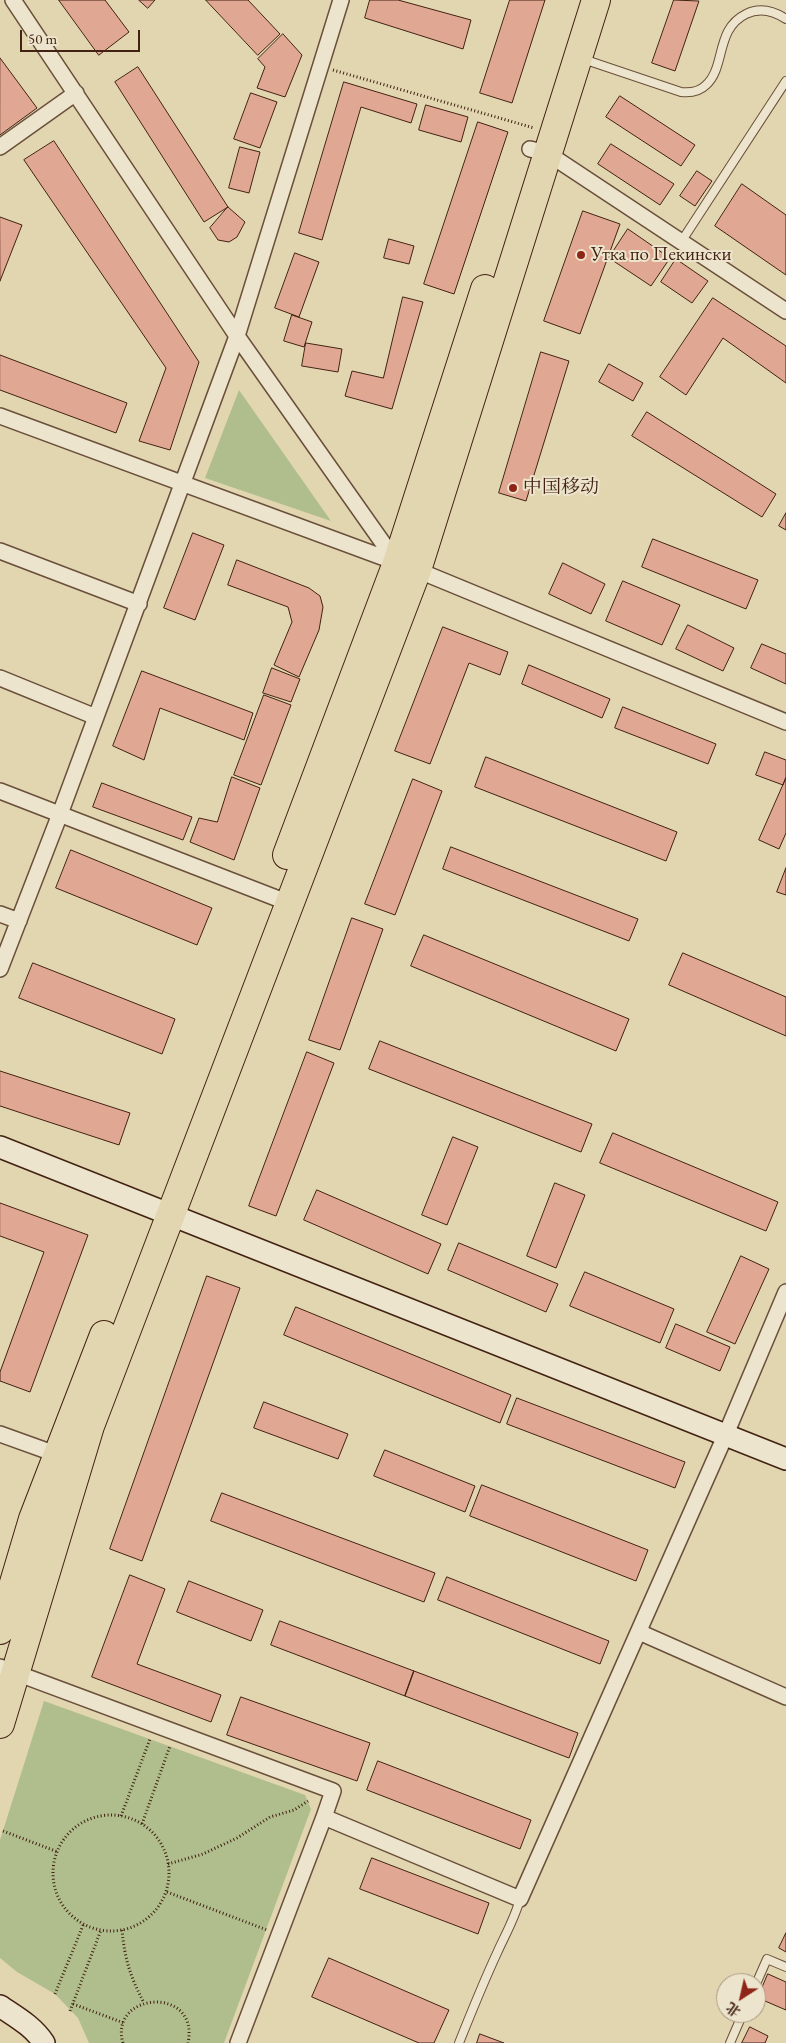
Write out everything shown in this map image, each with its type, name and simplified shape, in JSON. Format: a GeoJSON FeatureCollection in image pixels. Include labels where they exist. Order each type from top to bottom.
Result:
{"type":"FeatureCollection","features":[{"type":"Feature","properties":{"kind":"highway"},"geometry":{"type":"LineString","coordinates":[[0,1724],[8,1670],[68,1458],[407,567],[538,143],[578,0]]}},
{"type":"Feature","properties":{"kind":"highway"},"geometry":{"type":"LineString","coordinates":[[538,143],[578,57],[596,0]]}},
{"type":"Feature","properties":{"kind":"highway"},"geometry":{"type":"LineString","coordinates":[[0,1630],[33,1519],[68,1458]]}},
{"type":"Feature","properties":{"kind":"street"},"geometry":{"type":"LineString","coordinates":[[13,0],[236,336],[407,567]]}},
{"type":"Feature","properties":{"kind":"street"},"geometry":{"type":"LineString","coordinates":[[0,969],[60,814],[236,336],[341,0]]}},
{"type":"Feature","properties":{"kind":"street"},"geometry":{"type":"LineString","coordinates":[[0,146],[76,93]]}},
{"type":"Feature","properties":{"kind":"street"},"geometry":{"type":"LineString","coordinates":[[538,143],[681,242],[786,311]]}},
{"type":"Feature","properties":{"kind":"street"},"geometry":{"type":"LineString","coordinates":[[0,416],[407,567],[786,722]]}},
{"type":"Feature","properties":{"kind":"street"},"geometry":{"type":"LineString","coordinates":[[0,551],[138,604]]}},
{"type":"Feature","properties":{"kind":"street"},"geometry":{"type":"LineString","coordinates":[[0,678],[96,717]]}},
{"type":"Feature","properties":{"kind":"street"},"geometry":{"type":"LineString","coordinates":[[0,791],[280,900]]}},
{"type":"Feature","properties":{"kind":"street"},"geometry":{"type":"LineString","coordinates":[[0,914],[19,921]]}},
{"type":"Feature","properties":{"kind":"street"},"geometry":{"type":"LineString","coordinates":[[0,1147],[163,1210],[786,1459]]}},
{"type":"Feature","properties":{"kind":"street"},"geometry":{"type":"LineString","coordinates":[[324,1817],[520,1899],[640,1632],[786,1292]]}},
{"type":"Feature","properties":{"kind":"street"},"geometry":{"type":"LineString","coordinates":[[0,1434],[68,1458]]}},
{"type":"Feature","properties":{"kind":"street"},"geometry":{"type":"LineString","coordinates":[[640,1632],[786,1697]]}},
{"type":"Feature","properties":{"kind":"street"},"geometry":{"type":"LineString","coordinates":[[8,1670],[334,1792],[238,2043]]}},
{"type":"Feature","properties":{"kind":"street"},"geometry":{"type":"LineString","coordinates":[[0,2006],[24,2022],[39,2035],[44,2043]]}},
{"type":"Feature","properties":{"kind":"lane"},"geometry":{"type":"LineString","coordinates":[[578,57],[681,92],[690,93],[707,85],[712,77],[728,32],[740,17],[751,11],[764,10],[776,13],[786,19]]}},
{"type":"Feature","properties":{"kind":"lane"},"geometry":{"type":"LineString","coordinates":[[681,242],[786,82]]}},
{"type":"Feature","properties":{"kind":"lane"},"geometry":{"type":"LineString","coordinates":[[459,2043],[478,1994],[514,1919],[520,1899]]}},
{"type":"Feature","properties":{"kind":"lane"},"geometry":{"type":"LineString","coordinates":[[761,1973],[767,1960],[786,1967]]}},
{"type":"Feature","properties":{"kind":"lane"},"geometry":{"type":"LineString","coordinates":[[730,2043],[739,2023]]}},
{"type":"Feature","properties":{"kind":"path"},"geometry":{"type":"LineString","coordinates":[[320,66],[538,143]]}},
{"type":"Feature","properties":{"kind":"path"},"geometry":{"type":"LineString","coordinates":[[121,1816],[150,1739]]}},
{"type":"Feature","properties":{"kind":"path"},"geometry":{"type":"LineString","coordinates":[[142,1824],[170,1746]]}},
{"type":"Feature","properties":{"kind":"path"},"geometry":{"type":"LineString","coordinates":[[168,1864],[203,1854],[237,1838],[270,1817],[294,1810],[308,1801]]}},
{"type":"Feature","properties":{"kind":"path"},"geometry":{"type":"LineString","coordinates":[[110,1815],[121,1816],[142,1824],[159,1839],[167,1856],[170,1874],[167,1892],[158,1908],[144,1921],[122,1930],[110,1931],[92,1928],[74,1918],[61,1902],[54,1884],[54,1864],[60,1845],[73,1829],[90,1819],[110,1815]]}},
{"type":"Feature","properties":{"kind":"path"},"geometry":{"type":"LineString","coordinates":[[3,1831],[58,1852]]}},
{"type":"Feature","properties":{"kind":"path"},"geometry":{"type":"LineString","coordinates":[[167,1892],[279,1934]]}},
{"type":"Feature","properties":{"kind":"path"},"geometry":{"type":"LineString","coordinates":[[55,1994],[84,1923]]}},
{"type":"Feature","properties":{"kind":"path"},"geometry":{"type":"LineString","coordinates":[[70,2011],[101,1930]]}},
{"type":"Feature","properties":{"kind":"path"},"geometry":{"type":"LineString","coordinates":[[122,1930],[125,1958],[131,1978],[144,2002]]}},
{"type":"Feature","properties":{"kind":"path"},"geometry":{"type":"LineString","coordinates":[[123,2043],[122,2028],[134,2008],[144,2002],[155,2000],[167,2002],[177,2008],[184,2016],[189,2026],[188,2043]]}},
{"type":"Feature","properties":{"kind":"path"},"geometry":{"type":"LineString","coordinates":[[73,2004],[124,2023]]}},
{"type":"Feature","properties":{"kind":"green space"},"geometry":{"type":"Polygon","coordinates":[[[239,390],[331,521],[205,478],[239,390]]]}},
{"type":"Feature","properties":{"kind":"green space"},"geometry":{"type":"Polygon","coordinates":[[[44,1701],[305,1795],[311,1809],[224,2043],[89,2043],[78,2018],[55,1994],[17,1972],[0,1958],[0,1840],[44,1701]]]}},
{"type":"Feature","properties":{"kind":"building"},"geometry":{"type":"Polygon","coordinates":[[[59,0],[105,0],[129,32],[99,55],[59,0]]]}},
{"type":"Feature","properties":{"kind":"building"},"geometry":{"type":"Polygon","coordinates":[[[139,0],[155,0],[148,8],[139,0]]]}},
{"type":"Feature","properties":{"kind":"building"},"geometry":{"type":"Polygon","coordinates":[[[206,0],[248,0],[280,34],[258,55],[206,0]]]}},
{"type":"Feature","properties":{"kind":"building"},"geometry":{"type":"Polygon","coordinates":[[[370,0],[398,0],[471,20],[463,49],[365,18],[370,0]]]}},
{"type":"Feature","properties":{"kind":"building"},"geometry":{"type":"Polygon","coordinates":[[[510,0],[545,0],[512,103],[480,93],[510,0]]]}},
{"type":"Feature","properties":{"kind":"building"},"geometry":{"type":"Polygon","coordinates":[[[674,0],[699,1],[675,71],[652,63],[674,0]]]}},
{"type":"Feature","properties":{"kind":"building"},"geometry":{"type":"Polygon","coordinates":[[[283,34],[302,55],[285,97],[257,88],[265,67],[258,59],[283,34]]]}},
{"type":"Feature","properties":{"kind":"building"},"geometry":{"type":"Polygon","coordinates":[[[0,58],[37,108],[0,135],[0,58]]]}},
{"type":"Feature","properties":{"kind":"building"},"geometry":{"type":"Polygon","coordinates":[[[138,67],[228,207],[204,222],[115,82],[138,67]]]}},
{"type":"Feature","properties":{"kind":"building"},"geometry":{"type":"Polygon","coordinates":[[[344,82],[417,104],[411,123],[361,107],[322,240],[299,233],[344,82]]]}},
{"type":"Feature","properties":{"kind":"building"},"geometry":{"type":"Polygon","coordinates":[[[251,93],[277,102],[260,148],[234,139],[251,93]]]}},
{"type":"Feature","properties":{"kind":"building"},"geometry":{"type":"Polygon","coordinates":[[[620,96],[695,145],[681,166],[606,117],[620,96]]]}},
{"type":"Feature","properties":{"kind":"building"},"geometry":{"type":"Polygon","coordinates":[[[426,105],[468,117],[461,142],[419,130],[426,105]]]}},
{"type":"Feature","properties":{"kind":"building"},"geometry":{"type":"Polygon","coordinates":[[[478,122],[508,132],[454,294],[424,284],[478,122]]]}},
{"type":"Feature","properties":{"kind":"building"},"geometry":{"type":"Polygon","coordinates":[[[54,141],[199,362],[170,450],[139,441],[166,368],[24,160],[54,141]]]}},
{"type":"Feature","properties":{"kind":"building"},"geometry":{"type":"Polygon","coordinates":[[[611,144],[674,184],[660,205],[598,164],[611,144]]]}},
{"type":"Feature","properties":{"kind":"building"},"geometry":{"type":"Polygon","coordinates":[[[240,147],[260,152],[249,193],[229,188],[240,147]]]}},
{"type":"Feature","properties":{"kind":"building"},"geometry":{"type":"Polygon","coordinates":[[[697,171],[712,181],[695,206],[680,196],[697,171]]]}},
{"type":"Feature","properties":{"kind":"building"},"geometry":{"type":"Polygon","coordinates":[[[742,184],[786,215],[786,275],[715,226],[742,184]]]}},
{"type":"Feature","properties":{"kind":"building"},"geometry":{"type":"Polygon","coordinates":[[[228,207],[245,222],[237,237],[229,242],[218,240],[210,228],[228,207]]]}},
{"type":"Feature","properties":{"kind":"building"},"geometry":{"type":"Polygon","coordinates":[[[583,211],[620,224],[580,334],[544,321],[583,211]]]}},
{"type":"Feature","properties":{"kind":"building"},"geometry":{"type":"Polygon","coordinates":[[[0,217],[22,225],[0,281],[0,217]]]}},
{"type":"Feature","properties":{"kind":"building"},"geometry":{"type":"Polygon","coordinates":[[[628,229],[670,258],[651,286],[609,258],[628,229]]]}},
{"type":"Feature","properties":{"kind":"building"},"geometry":{"type":"Polygon","coordinates":[[[389,239],[414,246],[409,264],[384,258],[389,239]]]}},
{"type":"Feature","properties":{"kind":"building"},"geometry":{"type":"Polygon","coordinates":[[[295,253],[319,262],[299,317],[275,308],[295,253]]]}},
{"type":"Feature","properties":{"kind":"building"},"geometry":{"type":"Polygon","coordinates":[[[676,259],[708,281],[692,303],[661,282],[676,259]]]}},
{"type":"Feature","properties":{"kind":"building"},"geometry":{"type":"Polygon","coordinates":[[[403,297],[423,302],[392,409],[345,396],[352,371],[383,378],[403,297]]]}},
{"type":"Feature","properties":{"kind":"building"},"geometry":{"type":"Polygon","coordinates":[[[713,298],[786,346],[786,383],[723,338],[686,395],[660,377],[713,298]]]}},
{"type":"Feature","properties":{"kind":"building"},"geometry":{"type":"Polygon","coordinates":[[[292,315],[312,322],[304,347],[284,341],[292,315]]]}},
{"type":"Feature","properties":{"kind":"building"},"geometry":{"type":"Polygon","coordinates":[[[306,343],[342,349],[338,372],[302,366],[306,343]]]}},
{"type":"Feature","properties":{"kind":"building"},"geometry":{"type":"Polygon","coordinates":[[[541,352],[569,361],[526,501],[499,493],[541,352]]]}},
{"type":"Feature","properties":{"kind":"building"},"geometry":{"type":"Polygon","coordinates":[[[0,355],[127,403],[116,433],[0,390],[0,355]]]}},
{"type":"Feature","properties":{"kind":"building"},"geometry":{"type":"Polygon","coordinates":[[[609,364],[643,383],[633,401],[599,382],[609,364]]]}},
{"type":"Feature","properties":{"kind":"building"},"geometry":{"type":"Polygon","coordinates":[[[647,412],[776,494],[762,517],[632,436],[647,412]]]}},
{"type":"Feature","properties":{"kind":"building"},"geometry":{"type":"Polygon","coordinates":[[[786,513],[786,530],[779,526],[786,513]]]}},
{"type":"Feature","properties":{"kind":"building"},"geometry":{"type":"Polygon","coordinates":[[[193,533],[224,545],[195,620],[164,608],[193,533]]]}},
{"type":"Feature","properties":{"kind":"building"},"geometry":{"type":"Polygon","coordinates":[[[653,539],[758,580],[746,609],[642,567],[653,539]]]}},
{"type":"Feature","properties":{"kind":"building"},"geometry":{"type":"Polygon","coordinates":[[[237,560],[309,588],[320,596],[323,607],[319,630],[299,677],[274,665],[292,622],[288,607],[228,585],[237,560]]]}},
{"type":"Feature","properties":{"kind":"building"},"geometry":{"type":"Polygon","coordinates":[[[563,563],[605,584],[591,614],[549,594],[563,563]]]}},
{"type":"Feature","properties":{"kind":"building"},"geometry":{"type":"Polygon","coordinates":[[[623,581],[680,605],[662,645],[606,621],[623,581]]]}},
{"type":"Feature","properties":{"kind":"building"},"geometry":{"type":"Polygon","coordinates":[[[688,625],[734,648],[723,671],[676,649],[688,625]]]}},
{"type":"Feature","properties":{"kind":"building"},"geometry":{"type":"Polygon","coordinates":[[[443,627],[508,652],[500,675],[469,663],[430,764],[395,751],[443,627]]]}},
{"type":"Feature","properties":{"kind":"building"},"geometry":{"type":"Polygon","coordinates":[[[762,644],[786,654],[786,684],[751,668],[762,644]]]}},
{"type":"Feature","properties":{"kind":"building"},"geometry":{"type":"Polygon","coordinates":[[[529,665],[610,699],[602,718],[522,684],[529,665]]]}},
{"type":"Feature","properties":{"kind":"building"},"geometry":{"type":"Polygon","coordinates":[[[272,668],[300,679],[291,702],[263,693],[272,668]]]}},
{"type":"Feature","properties":{"kind":"building"},"geometry":{"type":"Polygon","coordinates":[[[142,671],[253,713],[244,740],[160,708],[144,760],[113,746],[142,671]]]}},
{"type":"Feature","properties":{"kind":"building"},"geometry":{"type":"Polygon","coordinates":[[[264,695],[291,705],[261,785],[234,775],[264,695]]]}},
{"type":"Feature","properties":{"kind":"building"},"geometry":{"type":"Polygon","coordinates":[[[623,707],[716,744],[708,764],[615,728],[623,707]]]}},
{"type":"Feature","properties":{"kind":"building"},"geometry":{"type":"Polygon","coordinates":[[[765,752],[786,760],[786,777],[783,785],[756,775],[765,752]]]}},
{"type":"Feature","properties":{"kind":"building"},"geometry":{"type":"Polygon","coordinates":[[[486,757],[677,832],[666,861],[475,787],[486,757]]]}},
{"type":"Feature","properties":{"kind":"building"},"geometry":{"type":"Polygon","coordinates":[[[232,777],[260,788],[234,860],[190,842],[199,818],[217,822],[232,777]]]}},
{"type":"Feature","properties":{"kind":"building"},"geometry":{"type":"Polygon","coordinates":[[[786,778],[786,833],[779,849],[759,840],[786,778]]]}},
{"type":"Feature","properties":{"kind":"building"},"geometry":{"type":"Polygon","coordinates":[[[413,779],[442,791],[395,915],[365,904],[413,779]]]}},
{"type":"Feature","properties":{"kind":"building"},"geometry":{"type":"Polygon","coordinates":[[[102,783],[192,817],[183,840],[93,807],[102,783]]]}},
{"type":"Feature","properties":{"kind":"building"},"geometry":{"type":"Polygon","coordinates":[[[451,847],[638,919],[629,941],[443,869],[451,847]]]}},
{"type":"Feature","properties":{"kind":"building"},"geometry":{"type":"Polygon","coordinates":[[[71,850],[212,908],[197,945],[56,888],[71,850]]]}},
{"type":"Feature","properties":{"kind":"building"},"geometry":{"type":"Polygon","coordinates":[[[786,868],[786,895],[777,892],[786,868]]]}},
{"type":"Feature","properties":{"kind":"building"},"geometry":{"type":"Polygon","coordinates":[[[352,918],[383,929],[340,1050],[309,1040],[352,918]]]}},
{"type":"Feature","properties":{"kind":"building"},"geometry":{"type":"Polygon","coordinates":[[[424,935],[629,1019],[616,1051],[411,966],[424,935]]]}},
{"type":"Feature","properties":{"kind":"building"},"geometry":{"type":"Polygon","coordinates":[[[683,953],[786,997],[786,1036],[669,985],[683,953]]]}},
{"type":"Feature","properties":{"kind":"building"},"geometry":{"type":"Polygon","coordinates":[[[33,963],[175,1019],[162,1054],[19,998],[33,963]]]}},
{"type":"Feature","properties":{"kind":"building"},"geometry":{"type":"Polygon","coordinates":[[[380,1041],[592,1124],[581,1152],[369,1069],[380,1041]]]}},
{"type":"Feature","properties":{"kind":"building"},"geometry":{"type":"Polygon","coordinates":[[[307,1052],[334,1063],[276,1216],[249,1206],[307,1052]]]}},
{"type":"Feature","properties":{"kind":"building"},"geometry":{"type":"Polygon","coordinates":[[[0,1071],[130,1113],[119,1145],[0,1106],[0,1071]]]}},
{"type":"Feature","properties":{"kind":"building"},"geometry":{"type":"Polygon","coordinates":[[[613,1133],[778,1202],[766,1231],[600,1163],[613,1133]]]}},
{"type":"Feature","properties":{"kind":"building"},"geometry":{"type":"Polygon","coordinates":[[[453,1137],[478,1147],[447,1225],[422,1215],[453,1137]]]}},
{"type":"Feature","properties":{"kind":"building"},"geometry":{"type":"Polygon","coordinates":[[[555,1183],[585,1195],[556,1268],[527,1256],[555,1183]]]}},
{"type":"Feature","properties":{"kind":"building"},"geometry":{"type":"Polygon","coordinates":[[[317,1190],[441,1244],[428,1274],[304,1220],[317,1190]]]}},
{"type":"Feature","properties":{"kind":"building"},"geometry":{"type":"Polygon","coordinates":[[[0,1203],[88,1235],[30,1392],[0,1381],[0,1372],[44,1252],[0,1236],[0,1203]]]}},
{"type":"Feature","properties":{"kind":"building"},"geometry":{"type":"Polygon","coordinates":[[[459,1243],[558,1284],[546,1312],[448,1270],[459,1243]]]}},
{"type":"Feature","properties":{"kind":"building"},"geometry":{"type":"Polygon","coordinates":[[[741,1256],[769,1269],[735,1344],[707,1332],[741,1256]]]}},
{"type":"Feature","properties":{"kind":"building"},"geometry":{"type":"Polygon","coordinates":[[[585,1272],[674,1309],[660,1343],[570,1306],[585,1272]]]}},
{"type":"Feature","properties":{"kind":"building"},"geometry":{"type":"Polygon","coordinates":[[[207,1276],[240,1288],[142,1561],[110,1549],[207,1276]]]}},
{"type":"Feature","properties":{"kind":"building"},"geometry":{"type":"Polygon","coordinates":[[[296,1307],[511,1395],[500,1423],[284,1335],[296,1307]]]}},
{"type":"Feature","properties":{"kind":"building"},"geometry":{"type":"Polygon","coordinates":[[[676,1324],[730,1347],[720,1371],[666,1348],[676,1324]]]}},
{"type":"Feature","properties":{"kind":"building"},"geometry":{"type":"Polygon","coordinates":[[[517,1398],[685,1462],[675,1488],[507,1424],[517,1398]]]}},
{"type":"Feature","properties":{"kind":"building"},"geometry":{"type":"Polygon","coordinates":[[[264,1402],[348,1434],[338,1459],[254,1428],[264,1402]]]}},
{"type":"Feature","properties":{"kind":"building"},"geometry":{"type":"Polygon","coordinates":[[[385,1450],[475,1486],[465,1512],[374,1476],[385,1450]]]}},
{"type":"Feature","properties":{"kind":"building"},"geometry":{"type":"Polygon","coordinates":[[[482,1485],[648,1550],[636,1581],[470,1516],[482,1485]]]}},
{"type":"Feature","properties":{"kind":"building"},"geometry":{"type":"Polygon","coordinates":[[[222,1493],[435,1573],[424,1602],[211,1521],[222,1493]]]}},
{"type":"Feature","properties":{"kind":"building"},"geometry":{"type":"Polygon","coordinates":[[[130,1575],[165,1589],[137,1664],[221,1695],[211,1722],[92,1677],[130,1575]]]}},
{"type":"Feature","properties":{"kind":"building"},"geometry":{"type":"Polygon","coordinates":[[[447,1577],[609,1641],[600,1664],[438,1600],[447,1577]]]}},
{"type":"Feature","properties":{"kind":"building"},"geometry":{"type":"Polygon","coordinates":[[[189,1581],[263,1610],[251,1641],[177,1612],[189,1581]]]}},
{"type":"Feature","properties":{"kind":"building"},"geometry":{"type":"Polygon","coordinates":[[[280,1621],[414,1671],[405,1696],[271,1645],[280,1621]]]}},
{"type":"Feature","properties":{"kind":"building"},"geometry":{"type":"Polygon","coordinates":[[[414,1671],[578,1733],[569,1758],[405,1696],[414,1671]]]}},
{"type":"Feature","properties":{"kind":"building"},"geometry":{"type":"Polygon","coordinates":[[[241,1697],[370,1743],[357,1781],[227,1735],[241,1697]]]}},
{"type":"Feature","properties":{"kind":"building"},"geometry":{"type":"Polygon","coordinates":[[[378,1761],[531,1820],[520,1849],[367,1790],[378,1761]]]}},
{"type":"Feature","properties":{"kind":"building"},"geometry":{"type":"Polygon","coordinates":[[[372,1858],[489,1903],[478,1934],[360,1889],[372,1858]]]}},
{"type":"Feature","properties":{"kind":"building"},"geometry":{"type":"Polygon","coordinates":[[[786,1933],[786,1952],[779,1948],[786,1933]]]}},
{"type":"Feature","properties":{"kind":"building"},"geometry":{"type":"Polygon","coordinates":[[[329,1958],[449,2010],[434,2043],[419,2043],[312,1997],[329,1958]]]}},
{"type":"Feature","properties":{"kind":"building"},"geometry":{"type":"Polygon","coordinates":[[[768,1974],[786,1982],[786,2010],[766,2001],[766,1979],[768,1974]]]}},
{"type":"Feature","properties":{"kind":"building"},"geometry":{"type":"Polygon","coordinates":[[[750,2027],[768,2036],[765,2043],[742,2043],[750,2027]]]}},
{"type":"Feature","properties":{"kind":"building"},"geometry":{"type":"Polygon","coordinates":[[[480,2034],[504,2043],[477,2043],[480,2034]]]}},
{"type":"Feature","properties":{"kind":"place","name":"Утка по Пекински"},"geometry":{"type":"Point","coordinates":[581,255]}},
{"type":"Feature","properties":{"kind":"place","name":"中国移动"},"geometry":{"type":"Point","coordinates":[513,488]}}]}
